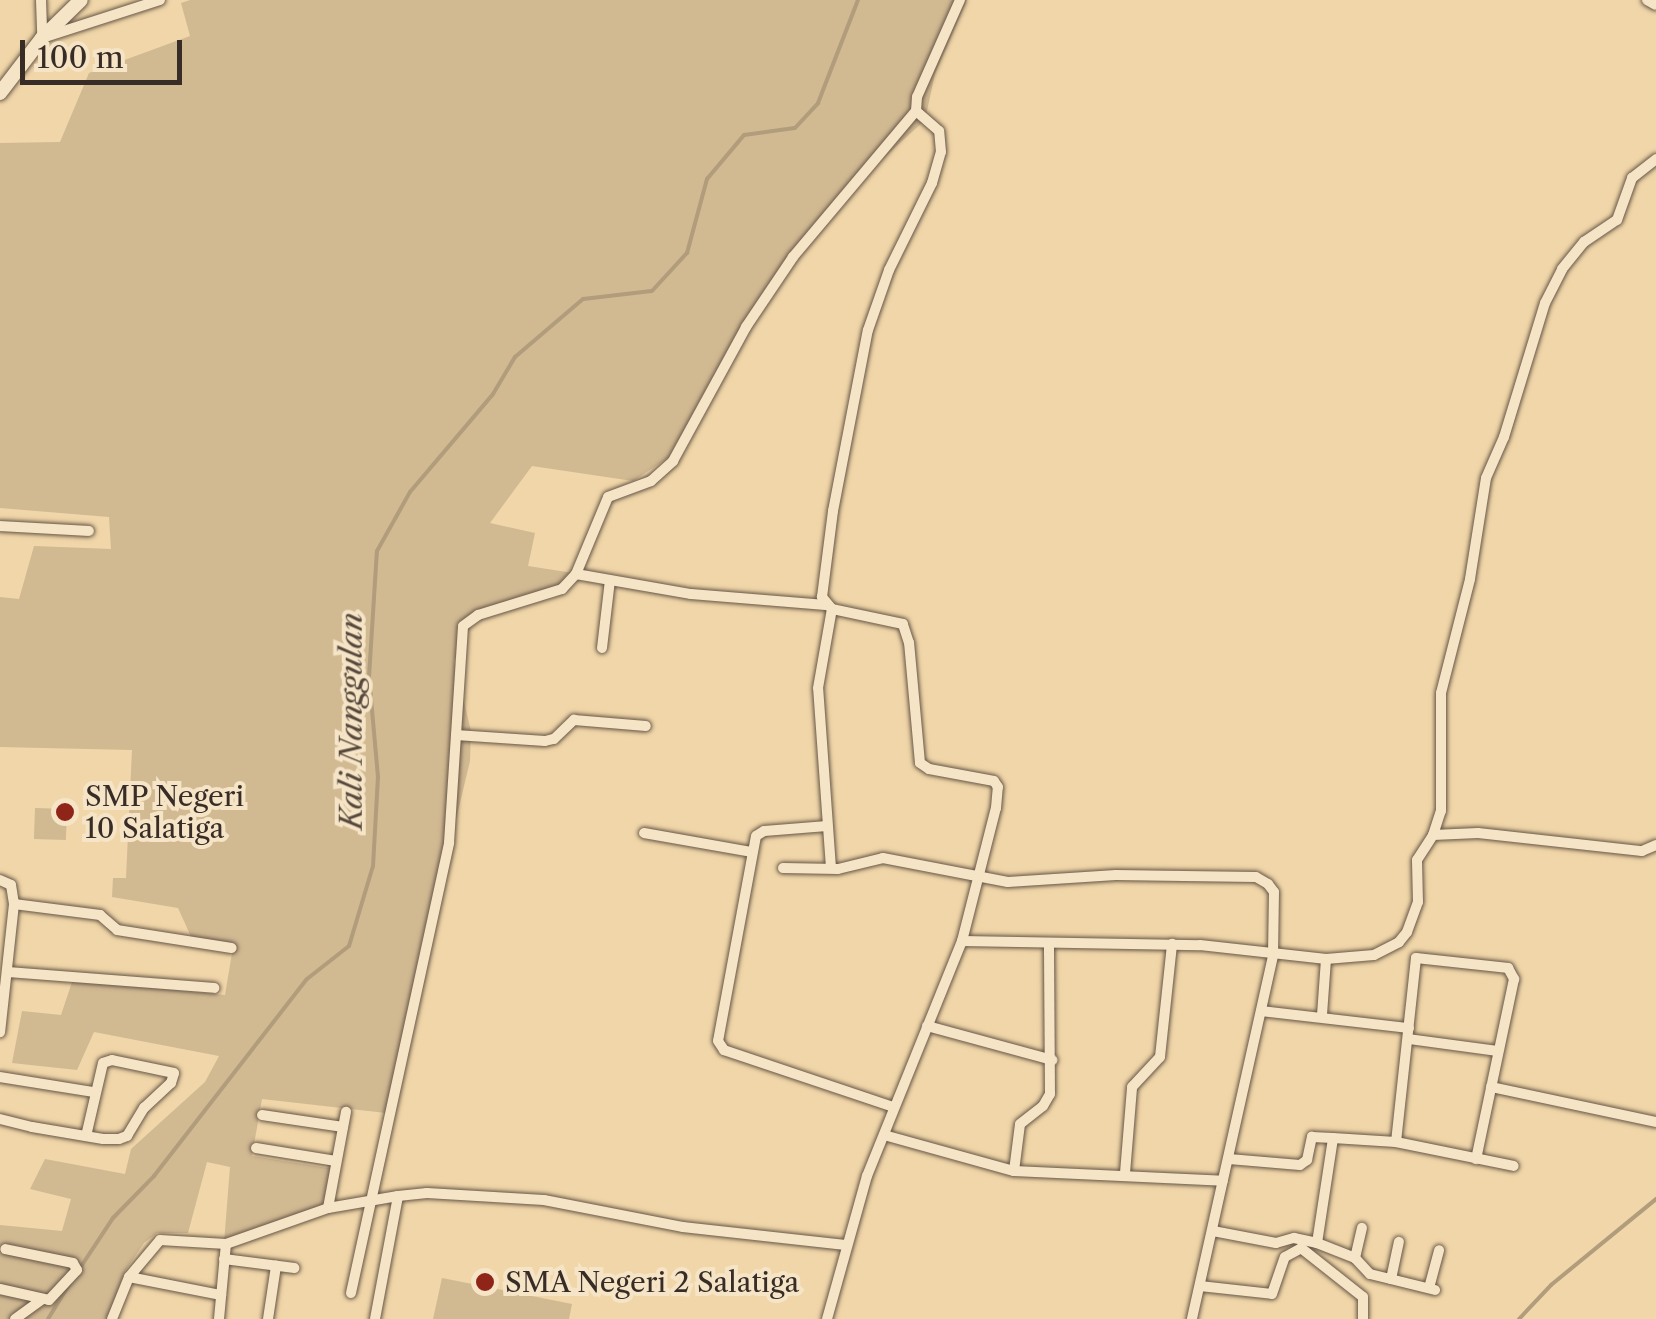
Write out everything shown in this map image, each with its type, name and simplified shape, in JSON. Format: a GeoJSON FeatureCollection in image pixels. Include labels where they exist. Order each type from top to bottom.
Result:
{"type":"FeatureCollection","features":[{"type":"Feature","properties":{"kind":"street"},"geometry":{"type":"LineString","coordinates":[[41,0],[42,38]]}},
{"type":"Feature","properties":{"kind":"street"},"geometry":{"type":"LineString","coordinates":[[0,93],[42,38],[80,0]]}},
{"type":"Feature","properties":{"kind":"street"},"geometry":{"type":"LineString","coordinates":[[42,38],[160,0]]}},
{"type":"Feature","properties":{"kind":"street"},"geometry":{"type":"LineString","coordinates":[[351,1292],[449,842],[463,626],[492,610],[562,589],[576,574],[608,497],[650,481],[673,462],[746,327],[793,257],[916,111],[923,77],[960,0]]}},
{"type":"Feature","properties":{"kind":"street"},"geometry":{"type":"LineString","coordinates":[[1647,0],[1656,4]]}},
{"type":"Feature","properties":{"kind":"street"},"geometry":{"type":"LineString","coordinates":[[830,868],[818,688],[829,607],[822,590],[868,330],[889,270],[932,183],[941,152],[939,130],[916,111]]}},
{"type":"Feature","properties":{"kind":"street"},"geometry":{"type":"LineString","coordinates":[[962,941],[1172,944],[1326,959],[1374,955],[1399,942],[1418,902],[1417,860],[1442,811],[1442,693],[1470,579],[1486,478],[1504,437],[1545,303],[1562,269],[1584,242],[1617,220],[1632,178],[1656,160]]}},
{"type":"Feature","properties":{"kind":"street"},"geometry":{"type":"LineString","coordinates":[[0,526],[89,531]]}},
{"type":"Feature","properties":{"kind":"street"},"geometry":{"type":"LineString","coordinates":[[576,574],[691,594],[829,607],[903,624],[910,643],[920,764],[929,770],[989,778],[997,784],[996,808],[962,941],[892,1107],[845,1245],[826,1319]]}},
{"type":"Feature","properties":{"kind":"street"},"geometry":{"type":"LineString","coordinates":[[602,648],[610,580]]}},
{"type":"Feature","properties":{"kind":"street"},"geometry":{"type":"LineString","coordinates":[[456,735],[545,741],[554,739],[574,720],[646,726]]}},
{"type":"Feature","properties":{"kind":"street"},"geometry":{"type":"LineString","coordinates":[[827,826],[759,832],[717,1037],[721,1048],[892,1107]]}},
{"type":"Feature","properties":{"kind":"street"},"geometry":{"type":"LineString","coordinates":[[644,833],[752,852]]}},
{"type":"Feature","properties":{"kind":"street"},"geometry":{"type":"LineString","coordinates":[[1433,835],[1478,833],[1642,851],[1656,845]]}},
{"type":"Feature","properties":{"kind":"street"},"geometry":{"type":"LineString","coordinates":[[782,868],[830,868],[883,858],[978,879],[1256,877],[1274,892],[1273,956],[1192,1319]]}},
{"type":"Feature","properties":{"kind":"street"},"geometry":{"type":"LineString","coordinates":[[0,880],[11,885],[14,904],[0,1032]]}},
{"type":"Feature","properties":{"kind":"street"},"geometry":{"type":"LineString","coordinates":[[14,904],[100,915],[117,930],[232,948]]}},
{"type":"Feature","properties":{"kind":"street"},"geometry":{"type":"LineString","coordinates":[[1399,942],[1405,952],[1416,958],[1514,972],[1476,1159]]}},
{"type":"Feature","properties":{"kind":"street"},"geometry":{"type":"LineString","coordinates":[[1014,1170],[1020,1124],[1043,1106],[1050,1094],[1049,944]]}},
{"type":"Feature","properties":{"kind":"street"},"geometry":{"type":"LineString","coordinates":[[1124,1173],[1132,1087],[1160,1057],[1172,944]]}},
{"type":"Feature","properties":{"kind":"street"},"geometry":{"type":"LineString","coordinates":[[1396,1142],[1416,958]]}},
{"type":"Feature","properties":{"kind":"street"},"geometry":{"type":"LineString","coordinates":[[1322,1015],[1326,959]]}},
{"type":"Feature","properties":{"kind":"street"},"geometry":{"type":"LineString","coordinates":[[8,972],[214,988]]}},
{"type":"Feature","properties":{"kind":"street"},"geometry":{"type":"LineString","coordinates":[[1261,1011],[1322,1015],[1498,1051]]}},
{"type":"Feature","properties":{"kind":"street"},"geometry":{"type":"LineString","coordinates":[[927,1026],[1052,1060]]}},
{"type":"Feature","properties":{"kind":"street"},"geometry":{"type":"LineString","coordinates":[[0,1119],[86,1136],[119,1140],[126,1136],[144,1108],[171,1084],[174,1073],[107,1060],[94,1092],[86,1136]]}},
{"type":"Feature","properties":{"kind":"street"},"geometry":{"type":"LineString","coordinates":[[0,1077],[94,1092]]}},
{"type":"Feature","properties":{"kind":"street"},"geometry":{"type":"LineString","coordinates":[[1491,1087],[1656,1122]]}},
{"type":"Feature","properties":{"kind":"street"},"geometry":{"type":"LineString","coordinates":[[328,1208],[346,1112]]}},
{"type":"Feature","properties":{"kind":"street"},"geometry":{"type":"LineString","coordinates":[[262,1115],[344,1127]]}},
{"type":"Feature","properties":{"kind":"street"},"geometry":{"type":"LineString","coordinates":[[884,1134],[1014,1170],[1050,1176],[1124,1173],[1223,1181]]}},
{"type":"Feature","properties":{"kind":"street"},"geometry":{"type":"LineString","coordinates":[[1228,1159],[1300,1164],[1306,1160],[1312,1137],[1396,1142],[1514,1166]]}},
{"type":"Feature","properties":{"kind":"street"},"geometry":{"type":"LineString","coordinates":[[1317,1243],[1333,1138]]}},
{"type":"Feature","properties":{"kind":"street"},"geometry":{"type":"LineString","coordinates":[[256,1148],[336,1161]]}},
{"type":"Feature","properties":{"kind":"street"},"geometry":{"type":"LineString","coordinates":[[112,1319],[128,1278],[160,1240],[226,1244],[328,1208],[398,1196],[428,1193],[544,1200],[683,1227],[845,1245]]}},
{"type":"Feature","properties":{"kind":"street"},"geometry":{"type":"LineString","coordinates":[[375,1319],[398,1196]]}},
{"type":"Feature","properties":{"kind":"street"},"geometry":{"type":"LineString","coordinates":[[1356,1258],[1362,1228]]}},
{"type":"Feature","properties":{"kind":"street"},"geometry":{"type":"LineString","coordinates":[[1212,1232],[1276,1242],[1294,1238],[1317,1243],[1356,1258],[1370,1274],[1432,1289],[1439,1250]]}},
{"type":"Feature","properties":{"kind":"street"},"geometry":{"type":"LineString","coordinates":[[1391,1279],[1399,1242]]}},
{"type":"Feature","properties":{"kind":"street"},"geometry":{"type":"LineString","coordinates":[[219,1319],[226,1244]]}},
{"type":"Feature","properties":{"kind":"street"},"geometry":{"type":"LineString","coordinates":[[1200,1286],[1272,1294],[1286,1256],[1301,1248],[1363,1298],[1363,1319]]}},
{"type":"Feature","properties":{"kind":"street"},"geometry":{"type":"LineString","coordinates":[[0,1289],[41,1300],[54,1298],[76,1266],[5,1249]]}},
{"type":"Feature","properties":{"kind":"street"},"geometry":{"type":"LineString","coordinates":[[224,1259],[294,1268]]}},
{"type":"Feature","properties":{"kind":"street"},"geometry":{"type":"LineString","coordinates":[[268,1319],[276,1266]]}},
{"type":"Feature","properties":{"kind":"street"},"geometry":{"type":"LineString","coordinates":[[128,1278],[221,1295]]}},
{"type":"Feature","properties":{"kind":"street"},"geometry":{"type":"LineString","coordinates":[[15,1319],[41,1300]]}},
{"type":"Feature","properties":{"kind":"shaded area"},"geometry":{"type":"Polygon","coordinates":[[[967,0],[935,74],[925,120],[864,176],[794,259],[668,458],[633,481],[532,466],[490,523],[535,533],[528,566],[573,573],[565,582],[469,625],[454,661],[471,731],[470,761],[386,1113],[262,1099],[252,1156],[334,1169],[328,1205],[224,1243],[230,1167],[207,1162],[188,1233],[157,1233],[144,1243],[125,1271],[108,1319],[0,1319],[0,1225],[62,1231],[71,1199],[30,1189],[45,1159],[125,1174],[131,1149],[205,1082],[219,1056],[94,1032],[77,1070],[12,1063],[22,1011],[61,1015],[73,979],[225,995],[233,947],[193,941],[178,908],[112,897],[113,878],[126,878],[132,750],[0,747],[0,597],[19,599],[34,546],[111,549],[109,517],[0,508],[0,143],[60,142],[89,73],[190,36],[181,3],[967,0]]]}},
{"type":"Feature","properties":{"kind":"shaded area"},"geometry":{"type":"Polygon","coordinates":[[[35,808],[67,809],[66,840],[34,839],[35,808]]]}},
{"type":"Feature","properties":{"kind":"shaded area"},"geometry":{"type":"Polygon","coordinates":[[[442,1278],[572,1304],[569,1319],[433,1319],[442,1278]]]}},
{"type":"Feature","properties":{"kind":"waterway","name":"Kali Nanggulan"},"geometry":{"type":"LineString","coordinates":[[78,1271],[113,1218],[154,1176],[307,979],[349,946],[373,866],[378,777],[369,677],[377,551],[410,492],[493,394],[515,357],[583,299],[652,291],[687,253],[707,179],[744,135],[795,128],[818,103],[858,0]]}},
{"type":"Feature","properties":{"kind":"waterway"},"geometry":{"type":"LineString","coordinates":[[1519,1319],[1551,1285],[1656,1199]]}},
{"type":"Feature","properties":{"kind":"waterway","name":"Kali Nanggulan"},"geometry":{"type":"LineString","coordinates":[[48,1319],[70,1283]]}},
{"type":"Feature","properties":{"kind":"place","name":"SMP Negeri 10 Salatiga"},"geometry":{"type":"Point","coordinates":[65,812]}},
{"type":"Feature","properties":{"kind":"place","name":"SMA Negeri 2 Salatiga"},"geometry":{"type":"Point","coordinates":[485,1282]}}]}
